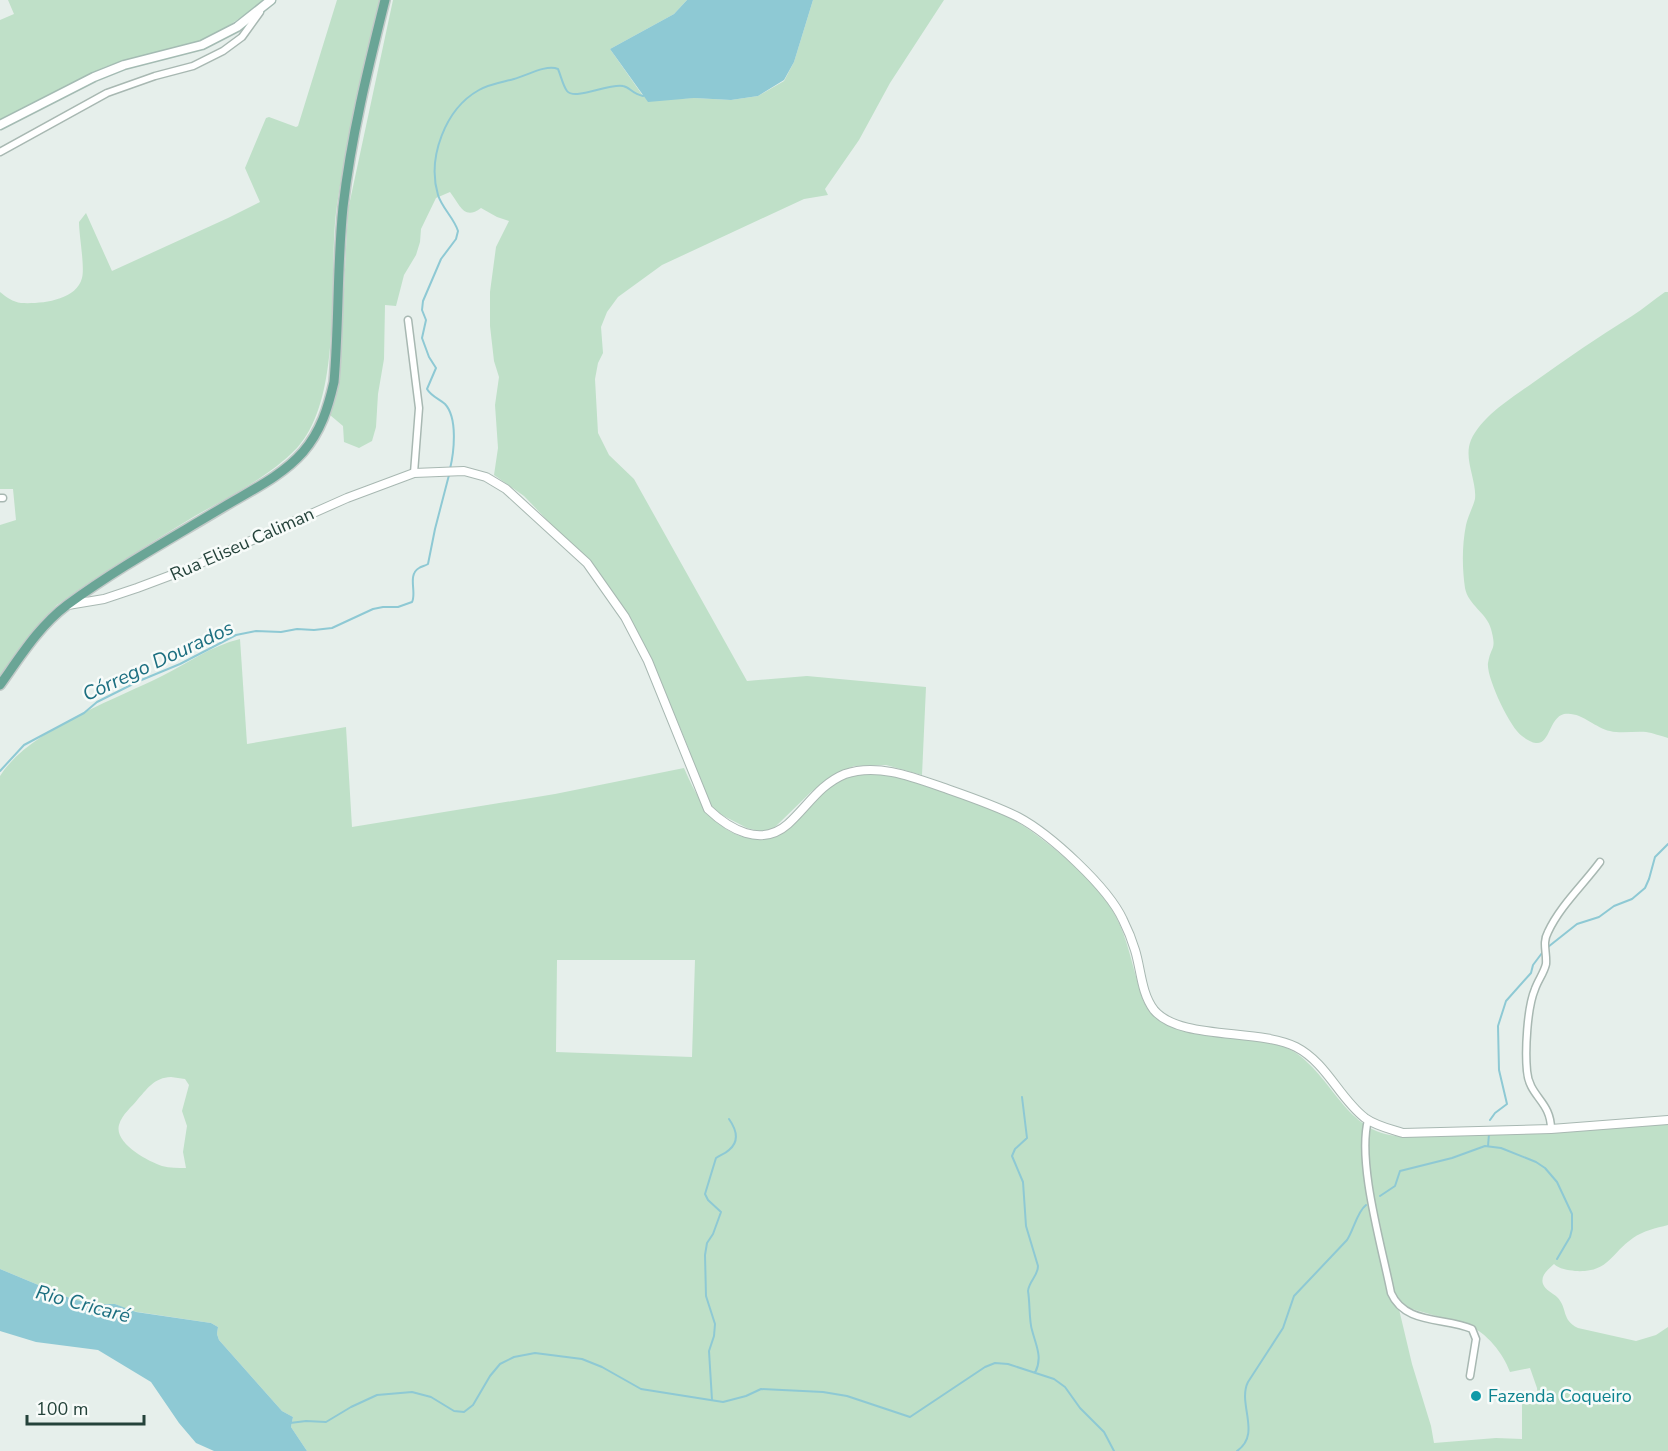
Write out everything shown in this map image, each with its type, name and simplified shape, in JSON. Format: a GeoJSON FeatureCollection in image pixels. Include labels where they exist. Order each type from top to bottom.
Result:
{"type":"FeatureCollection","features":[{"type":"Feature","properties":{"kind":"main road"},"geometry":{"type":"LineString","coordinates":[[0,125],[94,76],[124,65],[202,45],[237,27],[271,0]]}},
{"type":"Feature","properties":{"kind":"main road"},"geometry":{"type":"LineString","coordinates":[[0,685],[40,629],[67,606],[144,555],[273,477],[303,452],[320,428],[330,400],[333,382],[342,226],[351,151],[385,0]]}},
{"type":"Feature","properties":{"kind":"street"},"geometry":{"type":"LineString","coordinates":[[0,152],[107,93],[155,76],[194,66],[223,51],[242,37],[262,9]]}},
{"type":"Feature","properties":{"kind":"street"},"geometry":{"type":"LineString","coordinates":[[408,321],[419,414],[414,472]]}},
{"type":"Feature","properties":{"kind":"street","name":"Rua Eliseu Caliman"},"geometry":{"type":"LineString","coordinates":[[67,606],[104,599],[185,570],[347,498],[414,472],[464,471],[486,477],[506,489],[587,563],[625,617],[648,661],[699,790],[708,809],[722,822],[741,832],[758,836],[773,833],[787,825],[828,783],[846,774],[863,770],[885,771],[908,776],[991,805],[1034,826],[1110,898],[1123,919],[1135,951],[1147,998],[1155,1011],[1168,1021],[1182,1027],[1254,1036],[1295,1047],[1322,1067],[1356,1110],[1368,1120]]}},
{"type":"Feature","properties":{"kind":"street"},"geometry":{"type":"LineString","coordinates":[[1551,1129],[1551,1117],[1532,1088],[1527,1072],[1527,1034],[1532,1000],[1546,964],[1544,943],[1548,932],[1560,910],[1600,862]]}},
{"type":"Feature","properties":{"kind":"street"},"geometry":{"type":"LineString","coordinates":[[1470,1376],[1476,1339],[1472,1329],[1406,1312],[1395,1302],[1391,1293],[1373,1209],[1364,1150],[1364,1135],[1368,1120],[1384,1128],[1403,1132],[1551,1129],[1668,1120]]}},
{"type":"Feature","properties":{"kind":"green space"},"geometry":{"type":"Polygon","coordinates":[[[8,0],[264,0],[236,21],[207,38],[105,67],[65,86],[0,123],[0,20],[14,14],[8,0]]]}},
{"type":"Feature","properties":{"kind":"green space"},"geometry":{"type":"Polygon","coordinates":[[[337,0],[380,0],[341,179],[334,233],[328,366],[322,397],[312,425],[297,448],[262,477],[143,548],[57,605],[42,620],[0,676],[0,525],[16,520],[13,489],[0,489],[0,292],[15,302],[29,303],[56,300],[73,292],[82,278],[79,222],[86,213],[112,271],[260,202],[245,168],[266,118],[298,126],[337,0]]]}},
{"type":"Feature","properties":{"kind":"green space"},"geometry":{"type":"Polygon","coordinates":[[[393,0],[687,0],[674,14],[610,49],[643,96],[731,100],[758,96],[784,81],[794,62],[813,0],[944,0],[890,83],[859,140],[825,189],[828,195],[804,199],[662,265],[618,297],[607,312],[601,327],[603,353],[598,363],[595,379],[598,433],[609,455],[634,479],[747,681],[807,676],[926,687],[922,775],[886,765],[854,766],[829,778],[774,828],[762,832],[747,828],[714,811],[702,791],[688,747],[633,624],[594,569],[524,496],[494,475],[498,448],[495,405],[499,377],[494,361],[490,326],[490,292],[496,247],[509,221],[481,208],[475,212],[466,212],[450,192],[436,198],[421,229],[416,255],[404,275],[396,306],[385,305],[384,359],[378,394],[376,427],[372,441],[359,448],[344,442],[343,426],[330,415],[335,398],[341,349],[348,210],[393,0]]]}},
{"type":"Feature","properties":{"kind":"green space"},"geometry":{"type":"Polygon","coordinates":[[[1668,292],[1668,738],[1646,732],[1610,731],[1582,717],[1564,714],[1558,717],[1543,740],[1539,743],[1532,742],[1517,731],[1505,713],[1488,670],[1493,645],[1491,629],[1465,588],[1464,540],[1475,499],[1469,462],[1471,440],[1490,415],[1508,401],[1668,292]]]}},
{"type":"Feature","properties":{"kind":"green space"},"geometry":{"type":"Polygon","coordinates":[[[240,639],[247,744],[346,727],[352,827],[555,794],[684,768],[705,808],[726,829],[738,835],[753,838],[769,837],[821,791],[844,778],[870,773],[897,776],[925,784],[1008,817],[1033,833],[1071,863],[1094,886],[1116,916],[1124,934],[1144,1002],[1148,1010],[1164,1023],[1196,1033],[1252,1039],[1285,1047],[1300,1056],[1313,1068],[1347,1108],[1373,1129],[1390,1135],[1417,1137],[1668,1121],[1668,1225],[1637,1236],[1602,1266],[1595,1269],[1575,1271],[1554,1264],[1546,1272],[1542,1281],[1545,1288],[1563,1305],[1569,1321],[1578,1328],[1636,1341],[1656,1335],[1668,1327],[1668,1451],[307,1451],[291,1427],[293,1417],[282,1411],[219,1340],[218,1327],[211,1323],[131,1311],[115,1304],[95,1304],[72,1299],[0,1269],[0,776],[13,759],[51,730],[229,642],[240,639]],[[557,960],[556,1052],[692,1057],[695,960],[557,960]],[[171,1077],[160,1079],[152,1084],[127,1111],[120,1121],[119,1132],[127,1145],[156,1164],[186,1168],[183,1152],[187,1126],[182,1111],[189,1085],[185,1079],[171,1077]],[[1398,1305],[1434,1443],[1496,1438],[1522,1439],[1522,1403],[1538,1401],[1537,1388],[1530,1368],[1510,1372],[1499,1351],[1482,1333],[1468,1325],[1398,1305]]]}},
{"type":"Feature","properties":{"kind":"water"},"geometry":{"type":"Polygon","coordinates":[[[687,0],[813,0],[794,62],[784,80],[758,96],[731,100],[694,98],[648,102],[610,49],[674,14],[687,0]]]}},
{"type":"Feature","properties":{"kind":"water","name":"Rio Cricaré"},"geometry":{"type":"Polygon","coordinates":[[[0,1269],[72,1299],[95,1304],[115,1304],[136,1312],[211,1323],[218,1327],[219,1340],[282,1411],[293,1417],[291,1427],[307,1451],[214,1451],[196,1443],[179,1423],[151,1382],[98,1350],[36,1342],[0,1331],[0,1269]]]}},
{"type":"Feature","properties":{"kind":"waterway","name":"Córrego Dourados"},"geometry":{"type":"LineString","coordinates":[[450,469],[454,445],[452,418],[445,404],[427,389],[436,368],[422,338],[426,320],[422,310],[423,301],[441,259],[456,239],[458,231],[440,200],[435,181],[437,151],[448,122],[467,98],[479,90],[548,68],[558,69],[567,91],[571,94],[617,86],[625,87],[639,95],[645,94]]}},
{"type":"Feature","properties":{"kind":"waterway","name":"Córrego Dourados"},"geometry":{"type":"LineString","coordinates":[[0,771],[24,745],[84,713],[97,702],[180,664],[236,635],[256,631],[281,632],[332,628],[373,609],[398,607],[412,602],[415,571],[428,564],[449,475]]}},
{"type":"Feature","properties":{"kind":"waterway"},"geometry":{"type":"LineString","coordinates":[[1548,947],[1577,924],[1599,917],[1614,906],[1632,899],[1645,888],[1655,857],[1668,844]]}},
{"type":"Feature","properties":{"kind":"waterway"},"geometry":{"type":"LineString","coordinates":[[1490,1120],[1507,1104],[1499,1070],[1498,1026],[1506,1001],[1531,973],[1533,965],[1542,953]]}},
{"type":"Feature","properties":{"kind":"waterway"},"geometry":{"type":"LineString","coordinates":[[1022,1097],[1027,1138],[1015,1149],[1012,1156],[1023,1182],[1026,1226],[1038,1266],[1028,1291],[1031,1326],[1039,1357],[1035,1373]]}},
{"type":"Feature","properties":{"kind":"waterway"},"geometry":{"type":"LineString","coordinates":[[712,1400],[709,1351],[715,1324],[706,1296],[705,1255],[707,1243],[721,1212],[705,1194],[716,1158],[735,1143],[735,1131],[729,1119]]}},
{"type":"Feature","properties":{"kind":"waterway"},"geometry":{"type":"LineString","coordinates":[[1488,1146],[1489,1134]]}},
{"type":"Feature","properties":{"kind":"waterway"},"geometry":{"type":"LineString","coordinates":[[1380,1196],[1395,1186],[1400,1171],[1452,1158],[1485,1146],[1501,1148],[1536,1162],[1545,1168],[1557,1182],[1572,1214],[1570,1237],[1557,1259]]}},
{"type":"Feature","properties":{"kind":"waterway"},"geometry":{"type":"LineString","coordinates":[[1237,1451],[1248,1436],[1245,1400],[1248,1382],[1283,1328],[1294,1296],[1347,1240],[1360,1212],[1366,1205]]}},
{"type":"Feature","properties":{"kind":"waterway"},"geometry":{"type":"LineString","coordinates":[[290,1423],[326,1422],[377,1395],[412,1392],[431,1397],[454,1411],[464,1412],[473,1405],[500,1364],[514,1357],[535,1353],[582,1359],[602,1367],[641,1389],[723,1402],[761,1389],[823,1392],[847,1396],[910,1417],[985,1367],[995,1363],[1008,1364],[1054,1379],[1065,1387],[1080,1408],[1104,1432],[1114,1451]]}},
{"type":"Feature","properties":{"kind":"place","name":"Fazenda Coqueiro"},"geometry":{"type":"Point","coordinates":[1476,1396]}}]}
